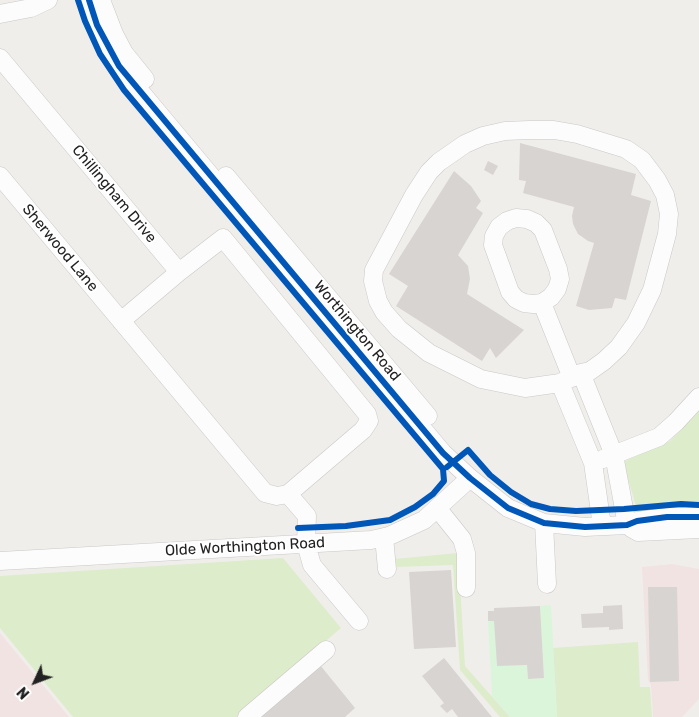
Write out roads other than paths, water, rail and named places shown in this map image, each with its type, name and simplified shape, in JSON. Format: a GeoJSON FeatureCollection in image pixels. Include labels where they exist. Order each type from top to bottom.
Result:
{"type":"FeatureCollection","features":[{"type":"Feature","properties":{"kind":"street"},"geometry":{"type":"LineString","coordinates":[[0,9],[11,0]]}},
{"type":"Feature","properties":{"kind":"street"},"geometry":{"type":"LineString","coordinates":[[0,14],[31,8],[48,0]]}},
{"type":"Feature","properties":{"kind":"street","name":"Worthington Road"},"geometry":{"type":"LineString","coordinates":[[89,0],[97,25],[108,49],[124,73],[443,453],[470,478],[508,508],[544,523],[585,527],[627,525],[636,521],[650,519],[699,517]]}},
{"type":"Feature","properties":{"kind":"street","name":"Worthington Road"},"geometry":{"type":"LineString","coordinates":[[101,0],[114,34],[137,70],[452,445],[470,478]]}},
{"type":"Feature","properties":{"kind":"street","name":"Chillingham Drive"},"geometry":{"type":"LineString","coordinates":[[0,58],[179,272]]}},
{"type":"Feature","properties":{"kind":"street"},"geometry":{"type":"LineString","coordinates":[[554,130],[608,142],[626,149],[642,160],[658,180],[665,195],[669,214],[668,234],[655,281],[636,323],[619,347],[604,361],[590,371],[571,378],[525,388],[481,380],[429,353],[398,329],[384,312],[378,301],[373,281],[374,270],[414,194],[434,167],[465,144],[483,136],[505,131],[554,130]]}},
{"type":"Feature","properties":{"kind":"street","name":"Sherwood Lane"},"geometry":{"type":"LineString","coordinates":[[0,176],[265,493],[277,496],[288,494]]}},
{"type":"Feature","properties":{"kind":"street"},"geometry":{"type":"LineString","coordinates":[[516,218],[526,219],[536,223],[543,230],[560,279],[557,289],[551,297],[542,302],[524,303],[510,292],[493,245],[494,236],[499,227],[507,221],[516,218]]}},
{"type":"Feature","properties":{"kind":"street"},"geometry":{"type":"LineString","coordinates":[[121,320],[223,238],[367,414],[368,421],[364,430],[288,494],[307,516],[306,544],[312,565],[359,621]]}},
{"type":"Feature","properties":{"kind":"street"},"geometry":{"type":"LineString","coordinates":[[542,302],[571,378],[593,463],[602,526]]}},
{"type":"Feature","properties":{"kind":"street"},"geometry":{"type":"LineString","coordinates":[[571,378],[614,455],[627,525]]}},
{"type":"Feature","properties":{"kind":"street"},"geometry":{"type":"LineString","coordinates":[[593,463],[659,437],[699,397]]}},
{"type":"Feature","properties":{"kind":"street","name":"Olde Worthington Road"},"geometry":{"type":"LineString","coordinates":[[0,561],[371,540],[406,529],[424,520],[470,478]]}},
{"type":"Feature","properties":{"kind":"street"},"geometry":{"type":"LineString","coordinates":[[438,509],[462,539],[466,553],[466,588]]}},
{"type":"Feature","properties":{"kind":"street"},"geometry":{"type":"LineString","coordinates":[[544,523],[547,584]]}},
{"type":"Feature","properties":{"kind":"street","name":"Worthington Road"},"geometry":{"type":"LineString","coordinates":[[627,525],[638,532],[699,529]]}},
{"type":"Feature","properties":{"kind":"street"},"geometry":{"type":"LineString","coordinates":[[384,537],[387,568]]}},
{"type":"Feature","properties":{"kind":"street"},"geometry":{"type":"LineString","coordinates":[[247,717],[326,650]]}}]}
